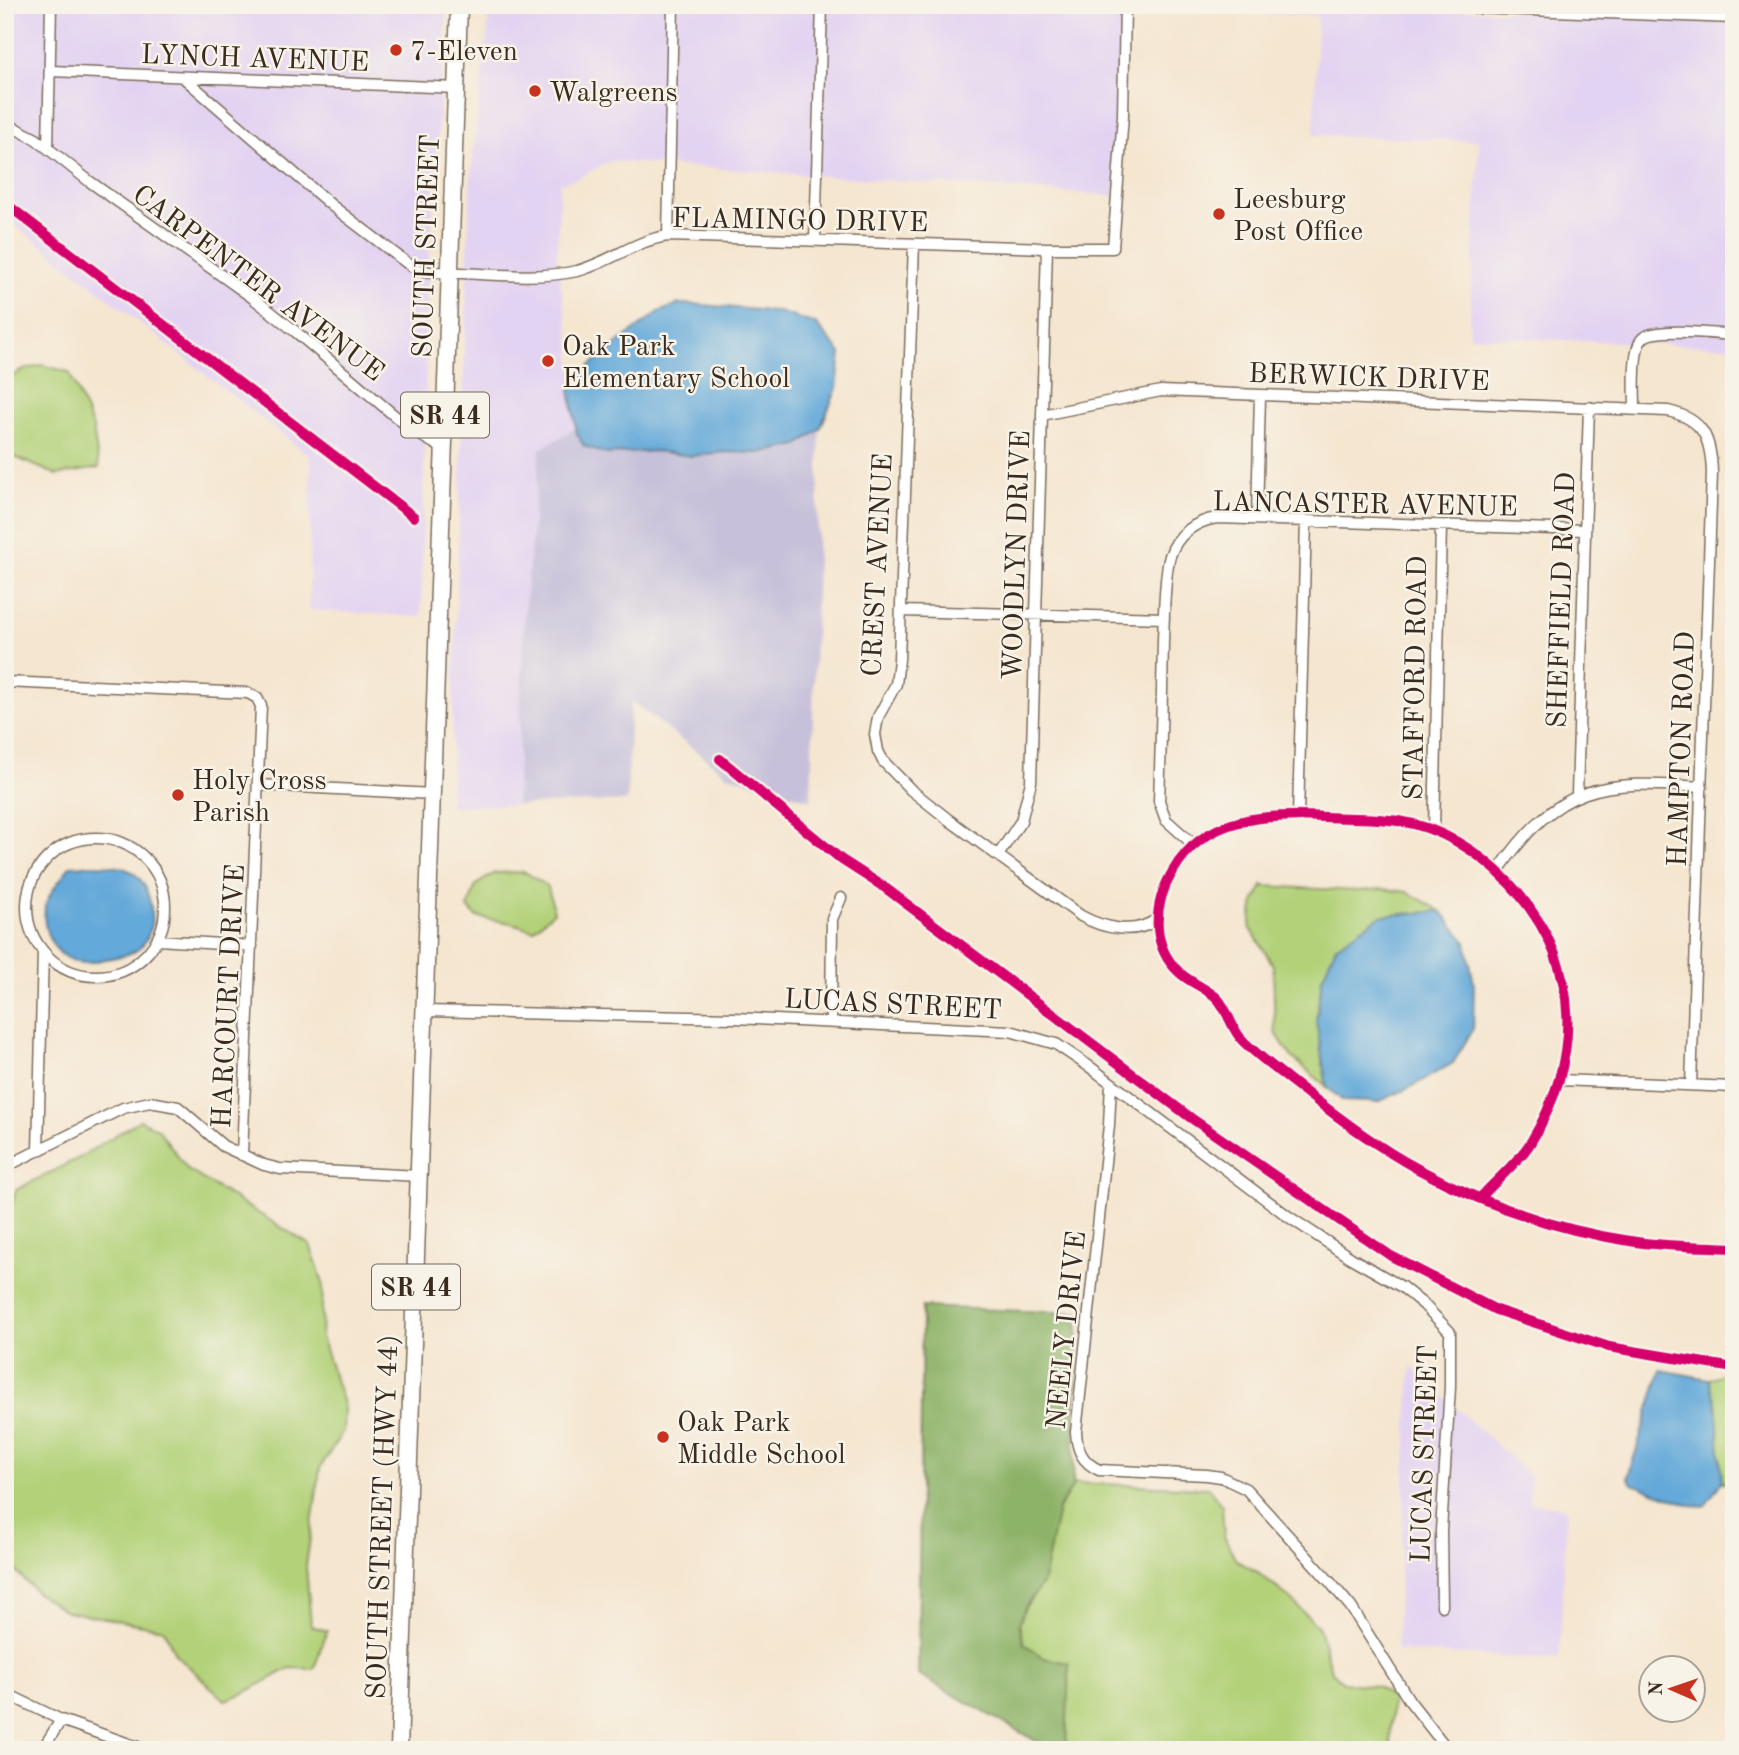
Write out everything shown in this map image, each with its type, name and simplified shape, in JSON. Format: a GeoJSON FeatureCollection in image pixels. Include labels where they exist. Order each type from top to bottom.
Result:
{"type":"FeatureCollection","features":[{"type":"Feature","properties":{"kind":"main road","name":"SOUTH STREET"},"geometry":{"type":"LineString","coordinates":[[431,825],[459,5]]}},
{"type":"Feature","properties":{"kind":"main road"},"geometry":{"type":"LineString","coordinates":[[1475,5],[1734,15]]}},
{"type":"Feature","properties":{"kind":"main road","name":"SOUTH STREET (HWY 44)"},"geometry":{"type":"LineString","coordinates":[[399,1750],[431,825]]}},
{"type":"Feature","properties":{"kind":"street"},"geometry":{"type":"LineString","coordinates":[[48,148],[51,5]]}},
{"type":"Feature","properties":{"kind":"street"},"geometry":{"type":"LineString","coordinates":[[668,236],[673,5]]}},
{"type":"Feature","properties":{"kind":"street"},"geometry":{"type":"LineString","coordinates":[[815,241],[822,5]]}},
{"type":"Feature","properties":{"kind":"street","name":"FLAMINGO DRIVE"},"geometry":{"type":"LineString","coordinates":[[184,78],[331,205],[418,270],[510,274],[572,272],[587,268],[646,240],[668,236],[1113,248],[1123,115],[1125,5]]}},
{"type":"Feature","properties":{"kind":"street","name":"LYNCH AVENUE"},"geometry":{"type":"LineString","coordinates":[[51,71],[457,88]]}},
{"type":"Feature","properties":{"kind":"street"},"geometry":{"type":"LineString","coordinates":[[5,123],[48,148]]}},
{"type":"Feature","properties":{"kind":"street","name":"CARPENTER AVENUE"},"geometry":{"type":"LineString","coordinates":[[48,148],[89,181],[253,298],[420,435],[444,449]]}},
{"type":"Feature","properties":{"kind":"street","name":"CREST AVENUE"},"geometry":{"type":"LineString","coordinates":[[914,244],[896,684],[878,717],[875,734],[878,751],[891,771],[911,790],[1096,924],[1116,928],[1142,927],[1157,919]]}},
{"type":"Feature","properties":{"kind":"street","name":"WOODLYN DRIVE"},"geometry":{"type":"LineString","coordinates":[[999,854],[1021,821],[1031,782],[1047,248]]}},
{"type":"Feature","properties":{"kind":"street"},"geometry":{"type":"LineString","coordinates":[[1635,409],[1637,351],[1644,336],[1660,332],[1734,335]]}},
{"type":"Feature","properties":{"kind":"street","name":"BERWICK DRIVE"},"geometry":{"type":"LineString","coordinates":[[1042,415],[1161,391],[1635,409],[1668,411],[1693,420]]}},
{"type":"Feature","properties":{"kind":"street"},"geometry":{"type":"LineString","coordinates":[[1257,519],[1260,395]]}},
{"type":"Feature","properties":{"kind":"street","name":"SHEFFIELD ROAD"},"geometry":{"type":"LineString","coordinates":[[1577,794],[1589,407]]}},
{"type":"Feature","properties":{"kind":"street","name":"HAMPTON ROAD"},"geometry":{"type":"LineString","coordinates":[[1691,1085],[1711,457],[1709,442],[1703,430],[1693,420]]}},
{"type":"Feature","properties":{"kind":"street","name":"LANCASTER AVENUE"},"geometry":{"type":"LineString","coordinates":[[1194,845],[1166,820],[1159,801],[1164,618],[1170,555],[1183,534],[1206,519],[1584,530]]}},
{"type":"Feature","properties":{"kind":"street"},"geometry":{"type":"LineString","coordinates":[[1298,816],[1306,521]]}},
{"type":"Feature","properties":{"kind":"street","name":"STAFFORD ROAD"},"geometry":{"type":"LineString","coordinates":[[1434,831],[1441,526]]}},
{"type":"Feature","properties":{"kind":"street"},"geometry":{"type":"LineString","coordinates":[[901,611],[1164,618]]}},
{"type":"Feature","properties":{"kind":"street","name":"HARCOURT DRIVE"},"geometry":{"type":"LineString","coordinates":[[5,682],[248,694],[257,698],[260,712],[259,785],[242,1155]]}},
{"type":"Feature","properties":{"kind":"street"},"geometry":{"type":"LineString","coordinates":[[1498,871],[1530,830],[1577,794],[1609,786],[1635,784],[1702,787]]}},
{"type":"Feature","properties":{"kind":"street"},"geometry":{"type":"LineString","coordinates":[[259,785],[433,794]]}},
{"type":"Feature","properties":{"kind":"street"},"geometry":{"type":"LineString","coordinates":[[1481,1197],[1531,1143],[1560,1080],[1568,1018],[1563,980],[1546,932],[1535,914],[1498,871],[1455,841],[1413,824],[1298,816],[1252,818],[1217,829],[1194,845],[1169,877],[1157,919],[1157,934],[1166,957],[1182,975],[1219,1000],[1243,1042],[1357,1131],[1416,1168],[1481,1197],[1556,1225],[1630,1241],[1734,1248]]}},
{"type":"Feature","properties":{"kind":"street"},"geometry":{"type":"LineString","coordinates":[[82,840],[119,842],[142,855],[162,883],[166,901],[163,927],[158,940],[150,951],[132,966],[105,974],[74,972],[61,966],[43,952],[30,932],[26,919],[26,894],[30,880],[55,850],[82,840]]}},
{"type":"Feature","properties":{"kind":"street"},"geometry":{"type":"LineString","coordinates":[[831,1022],[832,919],[841,898]]}},
{"type":"Feature","properties":{"kind":"street"},"geometry":{"type":"LineString","coordinates":[[158,940],[252,946]]}},
{"type":"Feature","properties":{"kind":"street"},"geometry":{"type":"LineString","coordinates":[[38,1152],[43,952]]}},
{"type":"Feature","properties":{"kind":"street","name":"LUCAS STREET"},"geometry":{"type":"LineString","coordinates":[[425,1011],[831,1022],[1020,1032],[1056,1044],[1289,1217],[1351,1258],[1402,1287],[1450,1332],[1450,1387],[1441,1531],[1442,1606]]}},
{"type":"Feature","properties":{"kind":"street"},"geometry":{"type":"LineString","coordinates":[[1560,1080],[1734,1087]]}},
{"type":"Feature","properties":{"kind":"street","name":"NEELY DRIVE"},"geometry":{"type":"LineString","coordinates":[[1111,1083],[1076,1432],[1078,1452],[1099,1470],[1208,1475],[1246,1489],[1351,1607],[1403,1692],[1448,1750]]}},
{"type":"Feature","properties":{"kind":"street"},"geometry":{"type":"LineString","coordinates":[[5,1167],[122,1108],[150,1102],[178,1107],[187,1112],[212,1138],[264,1165],[280,1169],[420,1176]]}},
{"type":"Feature","properties":{"kind":"street"},"geometry":{"type":"LineString","coordinates":[[5,1693],[61,1720],[146,1750]]}},
{"type":"Feature","properties":{"kind":"street"},"geometry":{"type":"LineString","coordinates":[[42,1750],[61,1720]]}},
{"type":"Feature","properties":{"kind":"shaded area"},"geometry":{"type":"Polygon","coordinates":[[[5,5],[447,5],[428,274],[421,617],[309,610],[311,457],[5,217],[5,5]]]}},
{"type":"Feature","properties":{"kind":"shaded area"},"geometry":{"type":"Polygon","coordinates":[[[490,5],[1345,5],[1734,21],[1734,347],[1469,336],[1479,141],[1314,135],[1317,16],[1124,6],[1115,196],[610,161],[576,179],[560,183],[557,262],[570,338],[572,371],[576,381],[570,389],[576,428],[540,449],[525,605],[516,805],[450,806],[470,185],[490,5]]]}},
{"type":"Feature","properties":{"kind":"shaded area"},"geometry":{"type":"Polygon","coordinates":[[[576,428],[578,439],[607,454],[654,451],[691,456],[722,452],[759,453],[798,445],[820,429],[811,800],[727,775],[631,701],[627,801],[516,805],[525,605],[540,449],[576,428]]]}},
{"type":"Feature","properties":{"kind":"shaded area"},"geometry":{"type":"Polygon","coordinates":[[[1411,1366],[1531,1477],[1529,1502],[1567,1509],[1559,1660],[1396,1651],[1411,1366]]]}},
{"type":"Feature","properties":{"kind":"green space"},"geometry":{"type":"Polygon","coordinates":[[[42,365],[69,372],[93,428],[99,468],[57,475],[5,453],[5,381],[21,371],[42,365]]]}},
{"type":"Feature","properties":{"kind":"green space"},"geometry":{"type":"Polygon","coordinates":[[[525,872],[548,887],[554,912],[533,930],[477,917],[468,908],[476,885],[495,873],[525,872]]]}},
{"type":"Feature","properties":{"kind":"green space"},"geometry":{"type":"Polygon","coordinates":[[[1263,886],[1407,892],[1441,911],[1380,916],[1316,1021],[1327,1087],[1291,1056],[1275,1032],[1273,965],[1250,927],[1254,902],[1263,886]]]}},
{"type":"Feature","properties":{"kind":"green space"},"geometry":{"type":"Polygon","coordinates":[[[140,1120],[158,1129],[188,1170],[310,1245],[323,1283],[321,1337],[344,1407],[343,1431],[320,1468],[306,1566],[311,1626],[327,1631],[314,1669],[290,1668],[242,1694],[225,1700],[175,1654],[164,1629],[66,1611],[38,1594],[5,1560],[5,1289],[8,1214],[16,1190],[79,1158],[140,1120]]]}},
{"type":"Feature","properties":{"kind":"green space"},"geometry":{"type":"Polygon","coordinates":[[[922,1307],[1078,1313],[1073,1486],[1058,1509],[1043,1582],[1025,1607],[1019,1624],[1024,1644],[1044,1658],[1069,1663],[1066,1750],[1052,1750],[918,1675],[922,1307]]]}},
{"type":"Feature","properties":{"kind":"green space"},"geometry":{"type":"Polygon","coordinates":[[[1734,1369],[1734,1487],[1722,1481],[1716,1403],[1709,1379],[1734,1369]]]}},
{"type":"Feature","properties":{"kind":"green space"},"geometry":{"type":"Polygon","coordinates":[[[1075,1483],[1209,1488],[1222,1506],[1224,1536],[1235,1559],[1292,1600],[1319,1628],[1331,1671],[1344,1683],[1377,1686],[1392,1699],[1390,1750],[1066,1750],[1068,1664],[1044,1658],[1024,1644],[1019,1624],[1025,1607],[1043,1582],[1058,1509],[1075,1483]]]}},
{"type":"Feature","properties":{"kind":"water"},"geometry":{"type":"Polygon","coordinates":[[[679,304],[779,312],[816,324],[841,353],[837,388],[820,429],[798,445],[759,453],[722,452],[691,456],[655,451],[607,454],[584,446],[577,434],[570,389],[581,373],[623,339],[659,312],[679,304]]]}},
{"type":"Feature","properties":{"kind":"water"},"geometry":{"type":"Polygon","coordinates":[[[70,866],[124,868],[138,877],[144,885],[152,917],[150,932],[143,945],[134,952],[94,962],[78,962],[66,957],[50,940],[44,916],[49,898],[70,866]]]}},
{"type":"Feature","properties":{"kind":"water"},"geometry":{"type":"Polygon","coordinates":[[[1441,911],[1466,942],[1474,984],[1473,1029],[1453,1063],[1411,1087],[1378,1102],[1343,1101],[1327,1087],[1316,1021],[1322,978],[1336,946],[1380,916],[1441,911]]]}},
{"type":"Feature","properties":{"kind":"water"},"geometry":{"type":"Polygon","coordinates":[[[1661,1370],[1709,1379],[1716,1403],[1722,1481],[1705,1506],[1690,1505],[1632,1484],[1628,1477],[1661,1370]]]}},
{"type":"Feature","properties":{"kind":"cycle path"},"geometry":{"type":"LineString","coordinates":[[5,203],[414,517]]}},
{"type":"Feature","properties":{"kind":"cycle path"},"geometry":{"type":"LineString","coordinates":[[720,759],[842,860],[884,887],[1191,1118],[1391,1256],[1496,1310],[1609,1347],[1734,1368]]}},
{"type":"Feature","properties":{"kind":"cycle path"},"geometry":{"type":"LineString","coordinates":[[1481,1197],[1514,1164],[1531,1142],[1559,1079],[1566,1047],[1567,1015],[1563,983],[1554,952],[1539,922],[1518,893],[1496,870],[1458,842],[1414,824],[1381,819],[1303,816],[1260,818],[1220,829],[1186,852],[1173,871],[1161,897],[1159,938],[1170,962],[1189,980],[1217,998],[1240,1037],[1259,1056],[1348,1124],[1389,1152],[1443,1182],[1494,1204],[1548,1223],[1630,1241],[1734,1248]]}},
{"type":"Feature","properties":{"kind":"place","name":"7-Eleven"},"geometry":{"type":"Point","coordinates":[396,50]}},
{"type":"Feature","properties":{"kind":"place","name":"Walgreens"},"geometry":{"type":"Point","coordinates":[535,91]}},
{"type":"Feature","properties":{"kind":"place","name":"Leesburg Post Office"},"geometry":{"type":"Point","coordinates":[1219,214]}},
{"type":"Feature","properties":{"kind":"place","name":"Oak Park Elementary School"},"geometry":{"type":"Point","coordinates":[548,361]}},
{"type":"Feature","properties":{"kind":"place","name":"Holy Cross Parish"},"geometry":{"type":"Point","coordinates":[178,795]}},
{"type":"Feature","properties":{"kind":"place","name":"Oak Park Middle School"},"geometry":{"type":"Point","coordinates":[663,1437]}}]}
